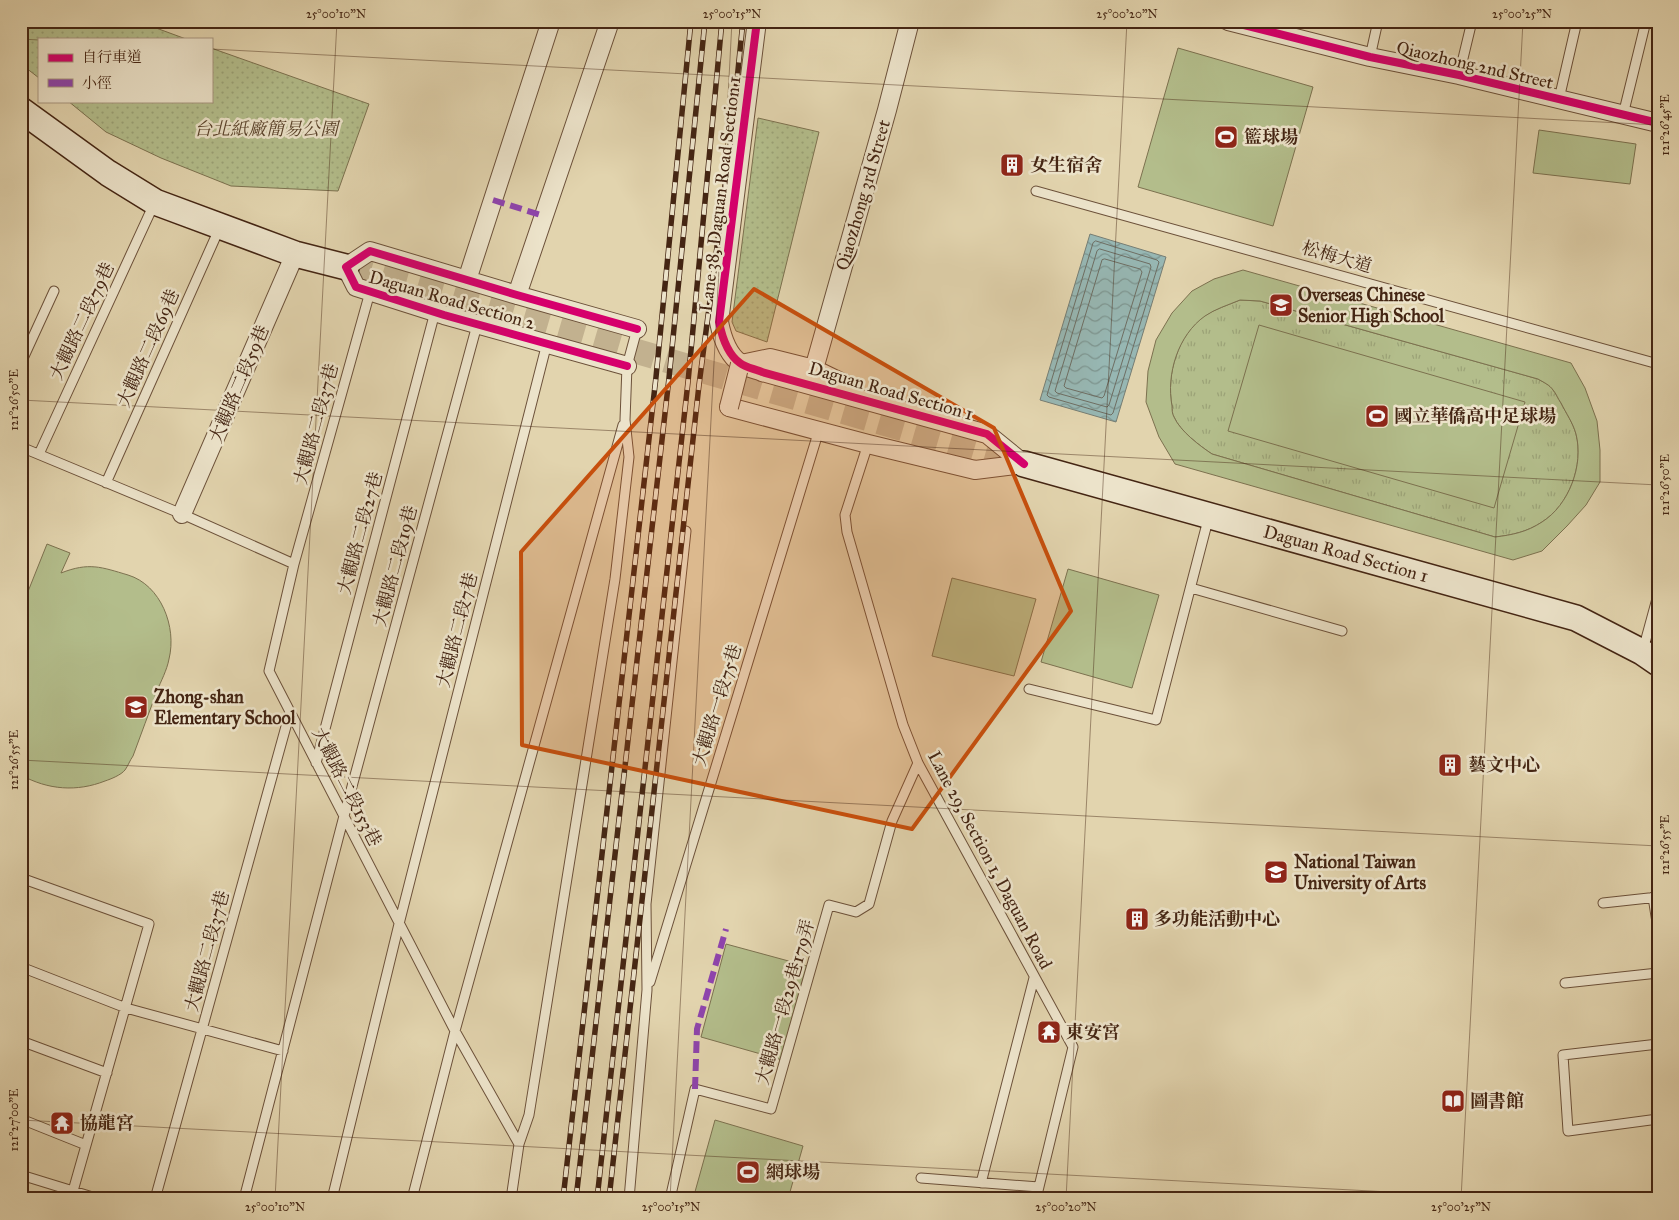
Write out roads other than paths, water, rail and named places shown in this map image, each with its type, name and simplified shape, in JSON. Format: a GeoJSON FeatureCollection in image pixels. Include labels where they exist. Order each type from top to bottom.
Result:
{"type":"FeatureCollection","features":[{"type":"Feature","properties":{"kind":"main road","name":"Daguan Road Section 2"},"geometry":{"type":"LineString","coordinates":[[21,110],[108,173],[155,202],[295,254],[346,267]]}},
{"type":"Feature","properties":{"kind":"main road","name":"Daguan Road Section 1"},"geometry":{"type":"LineString","coordinates":[[1024,464],[1576,618],[1650,657]]}},
{"type":"Feature","properties":{"kind":"street"},"geometry":{"type":"LineString","coordinates":[[467,280],[551,21]]}},
{"type":"Feature","properties":{"kind":"street"},"geometry":{"type":"LineString","coordinates":[[517,295],[610,21]]}},
{"type":"Feature","properties":{"kind":"street","name":"Lane 38, Daguan Road Section 1"},"geometry":{"type":"LineString","coordinates":[[740,364],[730,353],[722,338],[719,322],[757,21]]}},
{"type":"Feature","properties":{"kind":"street","name":"Qiaozhong 3rd Street"},"geometry":{"type":"LineString","coordinates":[[814,369],[910,21]]}},
{"type":"Feature","properties":{"kind":"street","name":"Qiaozhong 2nd Street"},"geometry":{"type":"LineString","coordinates":[[1228,21],[1370,57],[1460,75],[1658,123]]}},
{"type":"Feature","properties":{"kind":"street","name":"Daguan Road Section 2"},"geometry":{"type":"LineString","coordinates":[[627,366],[370,292],[356,287],[346,267],[370,251],[638,329]]}},
{"type":"Feature","properties":{"kind":"street","name":"大觀路二段59巷"},"geometry":{"type":"LineString","coordinates":[[182,514],[295,254]]}},
{"type":"Feature","properties":{"kind":"street"},"geometry":{"type":"LineString","coordinates":[[740,364],[770,358],[814,369],[850,387],[860,398]]}},
{"type":"Feature","properties":{"kind":"street","name":"Daguan Road Section 1"},"geometry":{"type":"LineString","coordinates":[[740,364],[762,372],[987,434],[1024,464],[975,470],[729,407],[740,364]]}},
{"type":"Feature","properties":{"kind":"lane"},"geometry":{"type":"LineString","coordinates":[[1370,57],[1378,21]]}},
{"type":"Feature","properties":{"kind":"lane"},"geometry":{"type":"LineString","coordinates":[[1460,75],[1472,21]]}},
{"type":"Feature","properties":{"kind":"lane"},"geometry":{"type":"LineString","coordinates":[[1559,99],[1577,21]]}},
{"type":"Feature","properties":{"kind":"lane"},"geometry":{"type":"LineString","coordinates":[[1623,114],[1646,21]]}},
{"type":"Feature","properties":{"kind":"lane","name":"松梅大道"},"geometry":{"type":"LineString","coordinates":[[1036,191],[1658,364]]}},
{"type":"Feature","properties":{"kind":"lane","name":"大觀路二段79巷"},"geometry":{"type":"LineString","coordinates":[[38,454],[155,202]]}},
{"type":"Feature","properties":{"kind":"lane","name":"大觀路二段69巷"},"geometry":{"type":"LineString","coordinates":[[106,482],[220,227]]}},
{"type":"Feature","properties":{"kind":"lane"},"geometry":{"type":"LineString","coordinates":[[21,363],[54,291]]}},
{"type":"Feature","properties":{"kind":"lane","name":"大觀路二段37巷"},"geometry":{"type":"LineString","coordinates":[[294,564],[370,292]]}},
{"type":"Feature","properties":{"kind":"lane","name":"大觀路二段27巷"},"geometry":{"type":"LineString","coordinates":[[316,762],[435,312]]}},
{"type":"Feature","properties":{"kind":"lane","name":"大觀路二段19巷"},"geometry":{"type":"LineString","coordinates":[[244,1199],[344,816],[477,324]]}},
{"type":"Feature","properties":{"kind":"lane"},"geometry":{"type":"LineString","coordinates":[[511,1199],[519,1144],[529,1115],[615,579],[629,457],[625,420],[627,366],[638,329]]}},
{"type":"Feature","properties":{"kind":"lane","name":"大觀路二段7巷"},"geometry":{"type":"LineString","coordinates":[[332,1199],[399,924],[547,344]]}},
{"type":"Feature","properties":{"kind":"lane"},"geometry":{"type":"LineString","coordinates":[[412,1199],[455,1031],[625,420]]}},
{"type":"Feature","properties":{"kind":"lane","name":"大觀路一段75巷"},"geometry":{"type":"LineString","coordinates":[[647,990],[819,430]]}},
{"type":"Feature","properties":{"kind":"lane","name":"Lane 29, Section 1, Daguan Road"},"geometry":{"type":"LineString","coordinates":[[868,444],[845,515],[846,532],[903,725],[918,763],[1073,1047],[1036,1199]]}},
{"type":"Feature","properties":{"kind":"lane"},"geometry":{"type":"LineString","coordinates":[[21,447],[182,514],[294,564]]}},
{"type":"Feature","properties":{"kind":"lane"},"geometry":{"type":"LineString","coordinates":[[1029,689],[1156,720],[1209,516]]}},
{"type":"Feature","properties":{"kind":"lane"},"geometry":{"type":"LineString","coordinates":[[629,1199],[647,990],[646,904],[686,531]]}},
{"type":"Feature","properties":{"kind":"lane","name":"大觀路二段153巷"},"geometry":{"type":"LineString","coordinates":[[294,564],[269,670],[455,1031],[519,1144]]}},
{"type":"Feature","properties":{"kind":"lane"},"geometry":{"type":"LineString","coordinates":[[1191,588],[1342,631]]}},
{"type":"Feature","properties":{"kind":"lane"},"geometry":{"type":"LineString","coordinates":[[1650,657],[1658,595]]}},
{"type":"Feature","properties":{"kind":"lane","name":"大觀路二段37巷"},"geometry":{"type":"LineString","coordinates":[[155,1199],[290,712]]}},
{"type":"Feature","properties":{"kind":"lane","name":"大觀路一段29巷179弄"},"geometry":{"type":"LineString","coordinates":[[670,1199],[695,1089],[771,1109],[829,905],[856,912],[869,904],[892,822],[918,763]]}},
{"type":"Feature","properties":{"kind":"lane"},"geometry":{"type":"LineString","coordinates":[[21,878],[149,924],[73,1191]]}},
{"type":"Feature","properties":{"kind":"lane"},"geometry":{"type":"LineString","coordinates":[[1603,903],[1656,897],[1658,929]]}},
{"type":"Feature","properties":{"kind":"lane"},"geometry":{"type":"LineString","coordinates":[[21,967],[126,1008],[283,1050]]}},
{"type":"Feature","properties":{"kind":"lane"},"geometry":{"type":"LineString","coordinates":[[1565,983],[1658,973]]}},
{"type":"Feature","properties":{"kind":"lane"},"geometry":{"type":"LineString","coordinates":[[981,1183],[1034,978]]}},
{"type":"Feature","properties":{"kind":"lane"},"geometry":{"type":"LineString","coordinates":[[21,1040],[107,1073]]}},
{"type":"Feature","properties":{"kind":"lane"},"geometry":{"type":"LineString","coordinates":[[1658,1044],[1563,1054],[1568,1131],[1658,1119]]}},
{"type":"Feature","properties":{"kind":"lane"},"geometry":{"type":"LineString","coordinates":[[21,1119],[86,1145]]}},
{"type":"Feature","properties":{"kind":"lane"},"geometry":{"type":"LineString","coordinates":[[21,1175],[99,1199]]}},
{"type":"Feature","properties":{"kind":"lane"},"geometry":{"type":"LineString","coordinates":[[921,1178],[1039,1187]]}},
{"type":"Feature","properties":{"kind":"water"},"geometry":{"type":"Polygon","coordinates":[[[1090,234],[1166,257],[1116,422],[1040,400],[1090,234]]]}},
{"type":"Feature","properties":{"kind":"tunnel"},"geometry":{"type":"LineString","coordinates":[[346,267],[1024,464]]}},
{"type":"Feature","properties":{"kind":"railway"},"geometry":{"type":"LineString","coordinates":[[563,1199],[656,377],[691,21]]}},
{"type":"Feature","properties":{"kind":"railway"},"geometry":{"type":"LineString","coordinates":[[576,1199],[669,378],[705,21]]}},
{"type":"Feature","properties":{"kind":"railway"},"geometry":{"type":"LineString","coordinates":[[597,1199],[688,382],[722,21]]}},
{"type":"Feature","properties":{"kind":"railway"},"geometry":{"type":"LineString","coordinates":[[609,1199],[699,385],[731,139],[743,21]]}},
{"type":"Feature","properties":{"kind":"place","name":"籃球場"},"geometry":{"type":"Point","coordinates":[1226,137]}},
{"type":"Feature","properties":{"kind":"place","name":"女生宿舍"},"geometry":{"type":"Point","coordinates":[1012,165]}},
{"type":"Feature","properties":{"kind":"place","name":"Overseas Chinese Senior High School"},"geometry":{"type":"Point","coordinates":[1281,305]}},
{"type":"Feature","properties":{"kind":"place","name":"國立華僑高中足球場"},"geometry":{"type":"Point","coordinates":[1377,416]}},
{"type":"Feature","properties":{"kind":"place","name":"Zhong-shan Elementary School"},"geometry":{"type":"Point","coordinates":[136,707]}},
{"type":"Feature","properties":{"kind":"place","name":"藝文中心"},"geometry":{"type":"Point","coordinates":[1450,765]}},
{"type":"Feature","properties":{"kind":"place","name":"National Taiwan University of Arts"},"geometry":{"type":"Point","coordinates":[1276,872]}},
{"type":"Feature","properties":{"kind":"place","name":"多功能活動中心"},"geometry":{"type":"Point","coordinates":[1137,919]}},
{"type":"Feature","properties":{"kind":"place","name":"東安宮"},"geometry":{"type":"Point","coordinates":[1049,1032]}},
{"type":"Feature","properties":{"kind":"place","name":"圖書館"},"geometry":{"type":"Point","coordinates":[1453,1101]}},
{"type":"Feature","properties":{"kind":"place","name":"協龍宮"},"geometry":{"type":"Point","coordinates":[62,1123]}},
{"type":"Feature","properties":{"kind":"place","name":"網球場"},"geometry":{"type":"Point","coordinates":[748,1172]}},
{"type":"Feature","properties":{"kind":"park label","name":"台北紙廠簡易公園"},"geometry":{"type":"Point","coordinates":[266,129]}}]}
